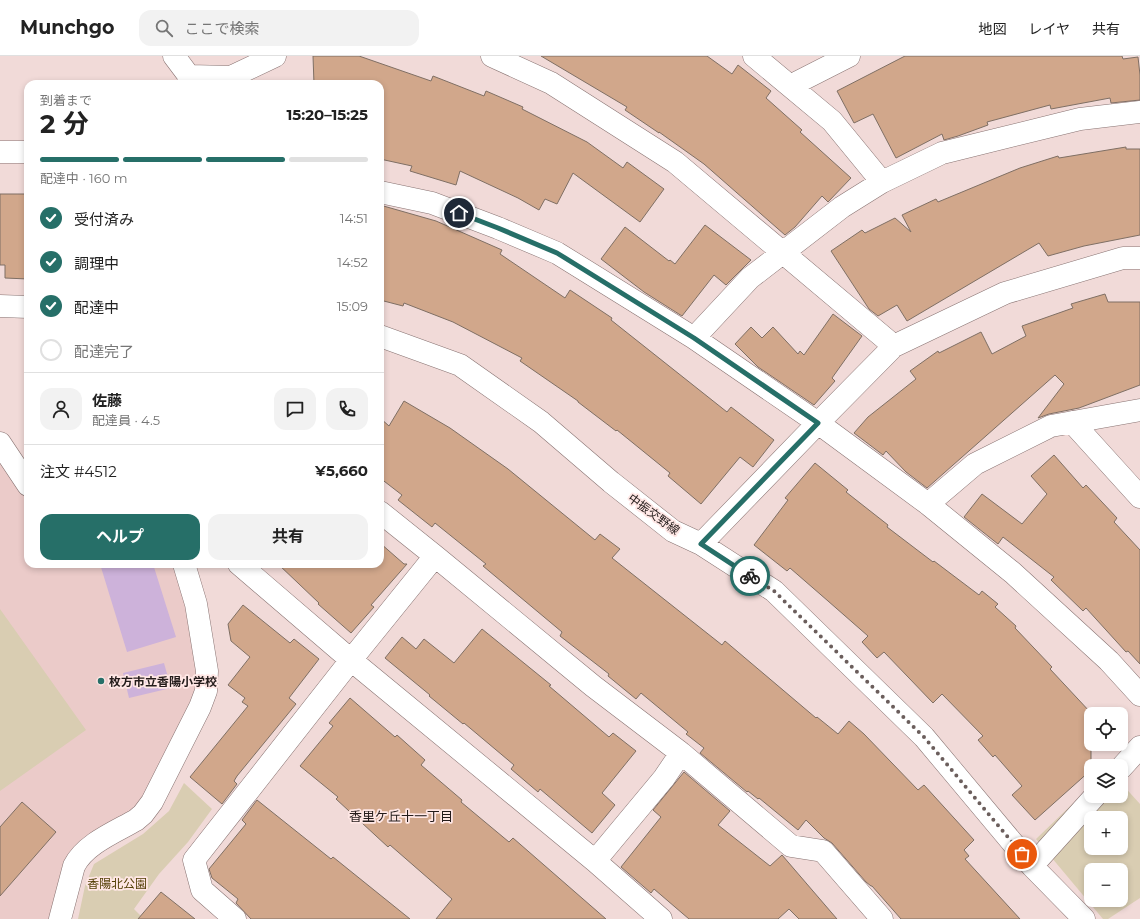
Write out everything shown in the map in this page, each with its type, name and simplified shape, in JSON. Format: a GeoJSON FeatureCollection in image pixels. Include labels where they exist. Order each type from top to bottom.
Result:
{"type":"FeatureCollection","features":[{"type":"Feature","properties":{"kind":"street"},"geometry":{"type":"LineString","coordinates":[[174,56],[189,80],[231,77],[275,56]]}},
{"type":"Feature","properties":{"kind":"street"},"geometry":{"type":"LineString","coordinates":[[492,56],[551,83],[675,162],[894,346]]}},
{"type":"Feature","properties":{"kind":"street"},"geometry":{"type":"LineString","coordinates":[[754,56],[832,120],[882,182]]}},
{"type":"Feature","properties":{"kind":"street"},"geometry":{"type":"LineString","coordinates":[[790,86],[849,56]]}},
{"type":"Feature","properties":{"kind":"street"},"geometry":{"type":"LineString","coordinates":[[694,338],[750,278],[842,207],[882,182],[942,153],[1080,119],[1140,112]]}},
{"type":"Feature","properties":{"kind":"street"},"geometry":{"type":"LineString","coordinates":[[0,152],[24,152]]}},
{"type":"Feature","properties":{"kind":"street"},"geometry":{"type":"LineString","coordinates":[[384,193],[432,203],[498,228],[557,253],[694,338],[818,423],[928,504],[1013,573],[1109,661],[1140,695]]}},
{"type":"Feature","properties":{"kind":"street"},"geometry":{"type":"LineString","coordinates":[[701,544],[894,346],[1005,293],[1123,258],[1140,258]]}},
{"type":"Feature","properties":{"kind":"street"},"geometry":{"type":"LineString","coordinates":[[0,306],[24,307]]}},
{"type":"Feature","properties":{"kind":"street","name":"中振交野線"},"geometry":{"type":"LineString","coordinates":[[384,337],[460,365],[541,422],[611,482],[673,531],[701,544],[774,591],[924,737],[1032,866],[1084,919]]}},
{"type":"Feature","properties":{"kind":"street"},"geometry":{"type":"LineString","coordinates":[[928,504],[975,464],[1051,426],[1140,410]]}},
{"type":"Feature","properties":{"kind":"street"},"geometry":{"type":"LineString","coordinates":[[1072,422],[1140,497]]}},
{"type":"Feature","properties":{"kind":"street"},"geometry":{"type":"LineString","coordinates":[[0,443],[24,479]]}},
{"type":"Feature","properties":{"kind":"street"},"geometry":{"type":"LineString","coordinates":[[384,515],[593,686],[681,753],[791,846],[823,851],[882,919]]}},
{"type":"Feature","properties":{"kind":"street"},"geometry":{"type":"LineString","coordinates":[[235,919],[202,890],[194,860],[351,660],[435,556]]}},
{"type":"Feature","properties":{"kind":"street"},"geometry":{"type":"LineString","coordinates":[[60,919],[74,866],[78,858],[88,848],[136,820],[143,814],[156,795],[200,707],[206,691],[207,671],[196,604],[185,568]]}},
{"type":"Feature","properties":{"kind":"street"},"geometry":{"type":"LineString","coordinates":[[244,568],[351,660],[595,861],[661,919]]}},
{"type":"Feature","properties":{"kind":"street"},"geometry":{"type":"LineString","coordinates":[[1128,760],[1140,746]]}},
{"type":"Feature","properties":{"kind":"street"},"geometry":{"type":"LineString","coordinates":[[595,861],[664,778],[681,753]]}},
{"type":"Feature","properties":{"kind":"street"},"geometry":{"type":"LineString","coordinates":[[1032,866],[1089,803]]}},
{"type":"Feature","properties":{"kind":"shaded area","name":"枚方市立香陽小学校"},"geometry":{"type":"Polygon","coordinates":[[[0,451],[24,487],[24,568],[181,568],[202,691],[148,800],[86,844],[56,919],[0,919],[0,451]]]}},
{"type":"Feature","properties":{"kind":"shaded area"},"geometry":{"type":"Polygon","coordinates":[[[101,568],[154,568],[176,637],[127,652],[101,568]]]}},
{"type":"Feature","properties":{"kind":"shaded area"},"geometry":{"type":"Polygon","coordinates":[[[164,663],[171,688],[129,698],[123,673],[164,663]]]}},
{"type":"Feature","properties":{"kind":"green space"},"geometry":{"type":"Polygon","coordinates":[[[0,609],[86,730],[0,791],[0,609]]]}},
{"type":"Feature","properties":{"kind":"green space","name":"香陽北公園"},"geometry":{"type":"Polygon","coordinates":[[[184,783],[212,809],[188,842],[159,874],[134,909],[144,919],[78,919],[85,886],[94,864],[143,834],[169,811],[184,783]]]}},
{"type":"Feature","properties":{"kind":"green space"},"geometry":{"type":"Polygon","coordinates":[[[1128,791],[1140,804],[1140,898],[1128,906],[1128,863],[1084,863],[1084,896],[1036,839],[1084,793],[1084,803],[1128,803],[1128,791]]]}},
{"type":"Feature","properties":{"kind":"green space"},"geometry":{"type":"Polygon","coordinates":[[[1093,907],[1126,907],[1108,919],[1103,919],[1093,907]]]}},
{"type":"Feature","properties":{"kind":"building"},"geometry":{"type":"Polygon","coordinates":[[[313,56],[359,56],[431,81],[433,76],[484,96],[486,91],[523,107],[522,109],[587,142],[623,168],[627,162],[664,189],[640,222],[573,173],[557,204],[545,199],[539,210],[518,198],[460,171],[456,185],[410,171],[412,166],[384,160],[384,80],[314,80],[313,56]]]}},
{"type":"Feature","properties":{"kind":"building"},"geometry":{"type":"Polygon","coordinates":[[[541,56],[707,56],[732,74],[738,65],[771,91],[766,98],[802,130],[800,132],[851,178],[828,202],[822,196],[795,227],[785,235],[704,164],[625,110],[627,107],[541,56]]]}},
{"type":"Feature","properties":{"kind":"building"},"geometry":{"type":"Polygon","coordinates":[[[905,56],[1122,56],[1123,59],[1138,57],[1140,100],[1111,103],[1110,98],[1051,109],[1050,105],[987,122],[988,125],[944,140],[942,134],[896,158],[873,114],[854,123],[837,91],[905,56]]]}},
{"type":"Feature","properties":{"kind":"building"},"geometry":{"type":"Polygon","coordinates":[[[1126,147],[1126,149],[1140,149],[1140,235],[1084,246],[1048,256],[1039,243],[907,321],[897,305],[878,316],[869,309],[831,251],[862,230],[865,233],[895,218],[911,232],[902,215],[936,199],[938,202],[1020,168],[1058,156],[1059,158],[1126,147]]]}},
{"type":"Feature","properties":{"kind":"building"},"geometry":{"type":"Polygon","coordinates":[[[0,194],[24,194],[24,279],[5,278],[5,265],[0,265],[0,194]]]}},
{"type":"Feature","properties":{"kind":"building"},"geometry":{"type":"Polygon","coordinates":[[[384,206],[436,221],[502,250],[500,254],[565,298],[570,290],[612,318],[611,320],[727,412],[731,407],[774,440],[753,467],[740,457],[701,504],[668,476],[670,473],[617,430],[616,431],[578,401],[520,361],[522,358],[453,322],[404,303],[403,306],[384,301],[384,206]]]}},
{"type":"Feature","properties":{"kind":"building"},"geometry":{"type":"Polygon","coordinates":[[[705,225],[751,260],[726,285],[714,275],[682,316],[644,292],[601,259],[625,227],[675,264],[705,225]]]}},
{"type":"Feature","properties":{"kind":"building"},"geometry":{"type":"Polygon","coordinates":[[[1105,294],[1108,302],[1140,302],[1140,385],[1079,408],[1049,414],[1038,418],[1064,384],[1055,375],[927,488],[906,472],[886,451],[883,455],[854,433],[868,417],[916,379],[910,371],[938,351],[939,353],[981,332],[992,354],[1026,336],[1022,326],[1073,308],[1071,304],[1105,294]]]}},
{"type":"Feature","properties":{"kind":"building"},"geometry":{"type":"Polygon","coordinates":[[[833,314],[862,336],[832,378],[835,381],[814,405],[758,367],[735,344],[751,327],[762,338],[773,327],[798,354],[800,351],[804,355],[833,314]]]}},
{"type":"Feature","properties":{"kind":"building"},"geometry":{"type":"Polygon","coordinates":[[[404,401],[450,428],[508,469],[595,540],[600,534],[620,549],[612,558],[722,645],[725,641],[816,718],[817,717],[838,734],[849,721],[864,734],[918,790],[924,785],[974,840],[964,850],[969,856],[965,859],[1020,919],[901,919],[832,843],[824,838],[806,820],[798,830],[759,798],[758,799],[748,791],[747,792],[700,753],[704,748],[686,734],[688,732],[641,693],[636,699],[608,676],[609,674],[560,636],[562,632],[483,566],[486,564],[435,523],[432,527],[398,500],[402,495],[384,481],[384,422],[389,426],[404,401]]]}},
{"type":"Feature","properties":{"kind":"building"},"geometry":{"type":"Polygon","coordinates":[[[1054,455],[1083,488],[1086,485],[1117,518],[1114,522],[1140,550],[1140,664],[1128,651],[1126,652],[1086,608],[1083,611],[1051,580],[1054,577],[1003,537],[998,544],[964,517],[982,494],[1022,524],[1047,494],[1031,476],[1054,455]]]}},
{"type":"Feature","properties":{"kind":"building"},"geometry":{"type":"Polygon","coordinates":[[[815,463],[848,490],[846,492],[888,525],[887,527],[979,595],[982,591],[998,604],[995,607],[1016,626],[1015,628],[1052,667],[1050,669],[1085,707],[1084,707],[1084,751],[1091,751],[1091,759],[1084,759],[1084,776],[1035,820],[1012,795],[1022,786],[995,755],[993,757],[978,740],[983,736],[942,694],[933,703],[884,652],[877,658],[862,642],[868,636],[790,568],[787,571],[754,545],[788,500],[785,498],[815,463]]]}},
{"type":"Feature","properties":{"kind":"building"},"geometry":{"type":"Polygon","coordinates":[[[384,546],[404,564],[407,564],[371,605],[374,607],[351,633],[318,604],[319,603],[282,568],[384,568],[384,546]]]}},
{"type":"Feature","properties":{"kind":"building"},"geometry":{"type":"Polygon","coordinates":[[[243,605],[290,643],[294,639],[319,659],[289,698],[296,704],[237,776],[234,781],[237,784],[222,804],[190,777],[248,706],[242,702],[245,698],[228,685],[250,657],[231,641],[228,624],[243,605]]]}},
{"type":"Feature","properties":{"kind":"building"},"geometry":{"type":"Polygon","coordinates":[[[482,629],[551,685],[549,686],[609,737],[613,733],[636,751],[602,793],[615,805],[592,833],[540,789],[538,792],[511,769],[514,765],[385,658],[402,637],[416,649],[424,639],[454,663],[482,629]]]}},
{"type":"Feature","properties":{"kind":"building"},"geometry":{"type":"Polygon","coordinates":[[[350,698],[395,737],[397,735],[425,760],[421,765],[462,800],[461,802],[509,842],[513,838],[606,919],[436,919],[452,899],[390,845],[388,847],[336,799],[338,797],[300,766],[333,726],[329,723],[350,698]]]}},
{"type":"Feature","properties":{"kind":"building"},"geometry":{"type":"Polygon","coordinates":[[[684,772],[730,811],[718,825],[770,866],[782,855],[837,919],[799,919],[789,909],[778,919],[689,919],[654,889],[651,893],[621,867],[661,817],[653,810],[684,772]]]}},
{"type":"Feature","properties":{"kind":"building"},"geometry":{"type":"Polygon","coordinates":[[[257,800],[331,859],[333,857],[410,919],[251,919],[236,903],[238,899],[212,878],[209,869],[246,824],[242,820],[257,800]]]}},
{"type":"Feature","properties":{"kind":"building"},"geometry":{"type":"Polygon","coordinates":[[[22,802],[56,832],[0,896],[0,827],[22,802]]]}},
{"type":"Feature","properties":{"kind":"building"},"geometry":{"type":"Polygon","coordinates":[[[161,892],[195,919],[138,919],[161,892]]]}},
{"type":"Feature","properties":{"kind":"way so far"},"geometry":{"type":"LineString","coordinates":[[750,576],[774,591],[924,737],[1022,854]]}},
{"type":"Feature","properties":{"kind":"place","name":"枚方市立香陽小学校"},"geometry":{"type":"Point","coordinates":[101,681]}},
{"type":"Feature","properties":{"kind":"district","name":"香里ケ丘十一丁目"},"geometry":{"type":"Point","coordinates":[401,816]}},
{"type":"Feature","properties":{"kind":"route"},"geometry":{"type":"LineString","coordinates":[[459,213],[557,253],[694,338],[818,423],[701,544],[750,576]]}}]}
